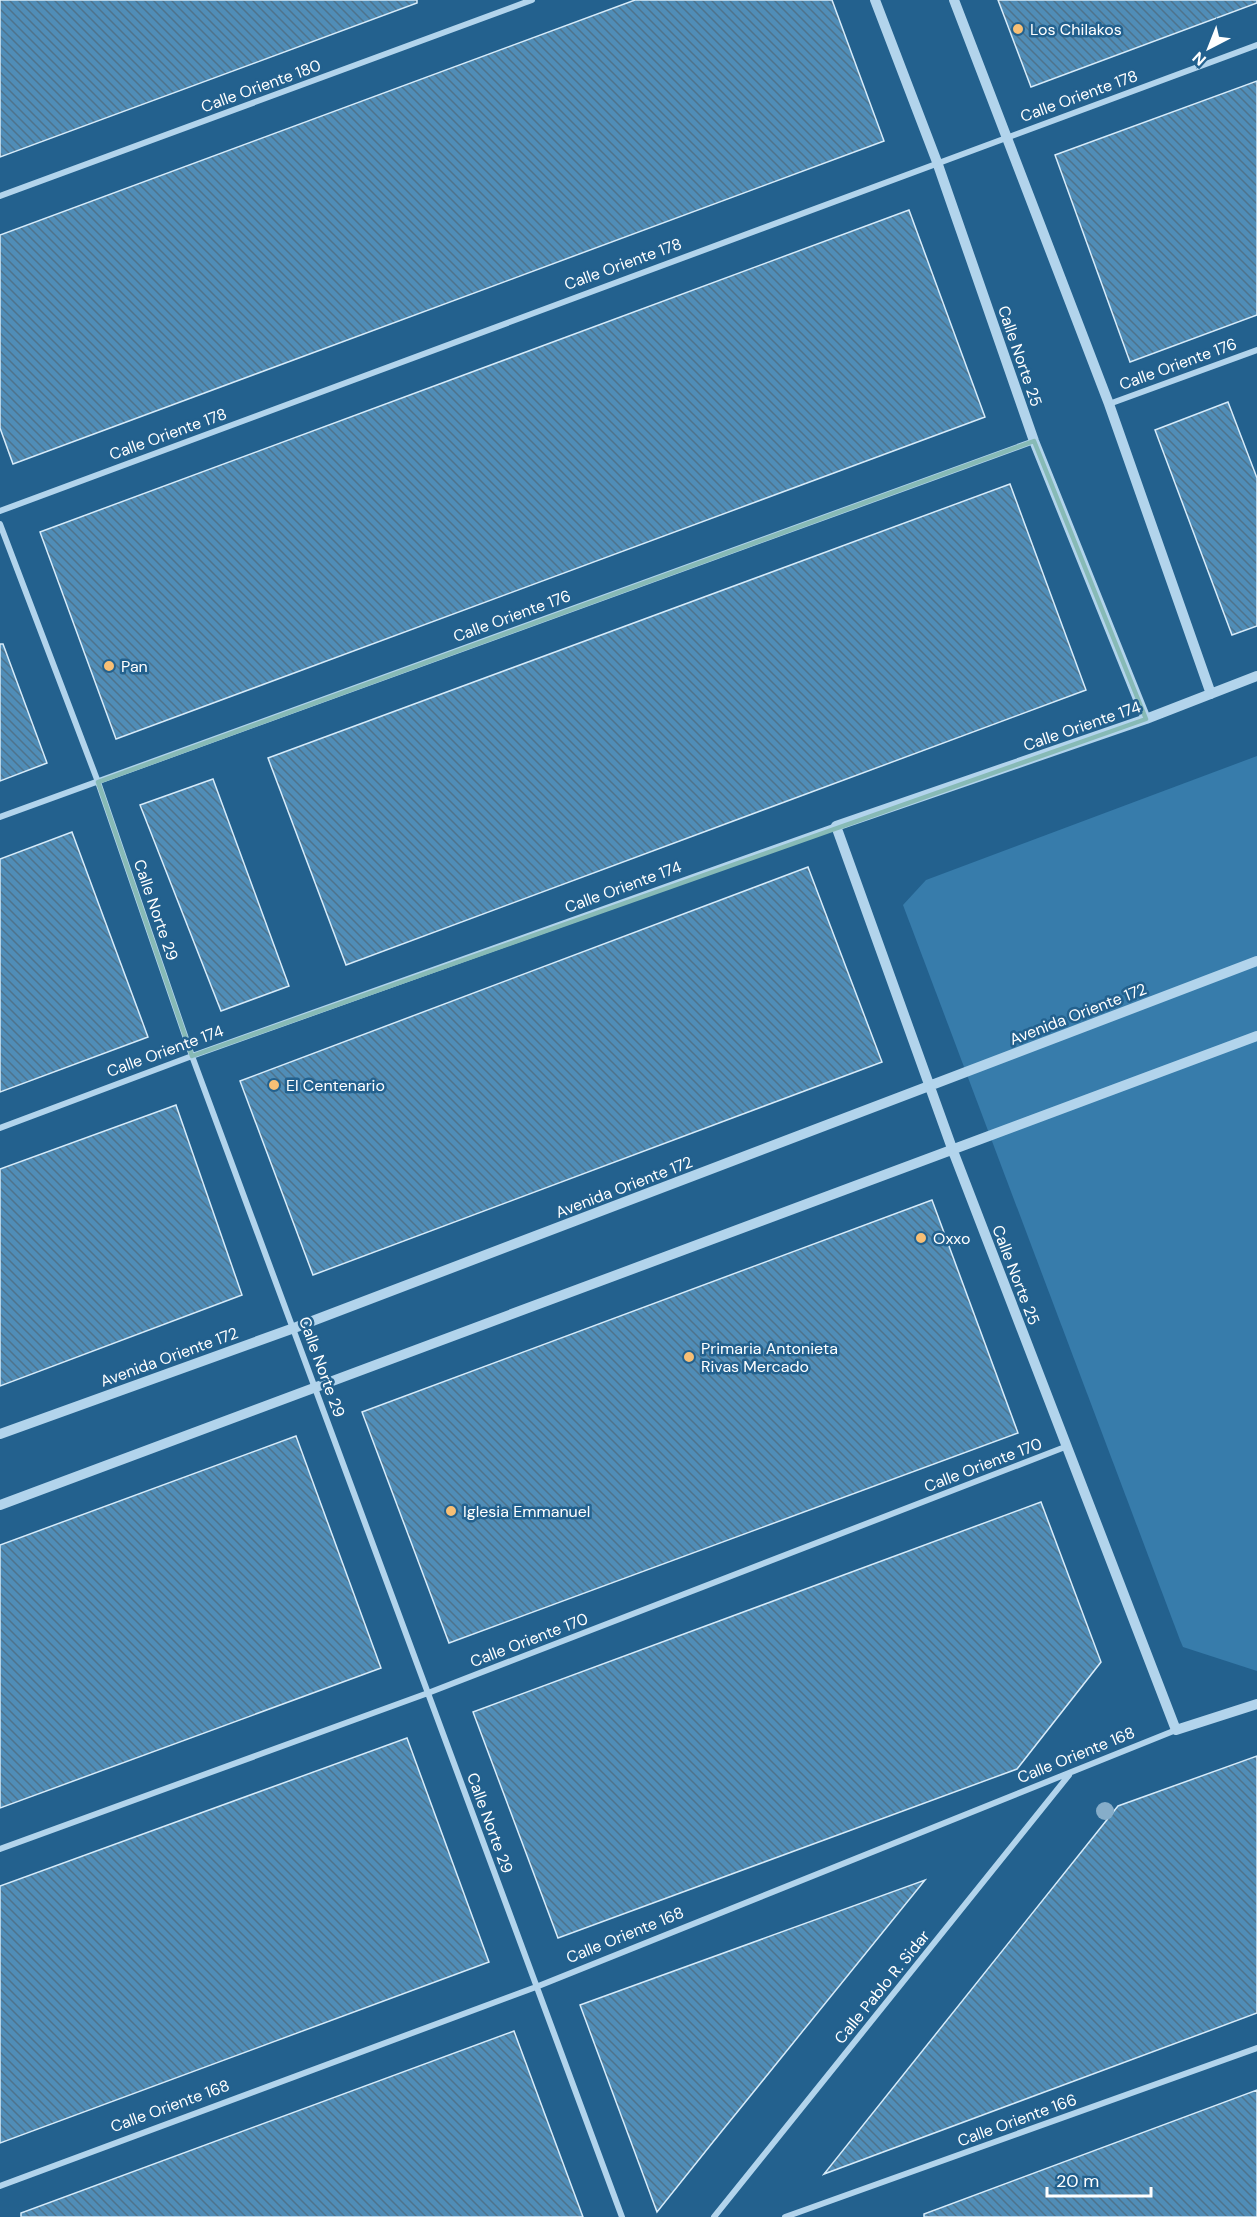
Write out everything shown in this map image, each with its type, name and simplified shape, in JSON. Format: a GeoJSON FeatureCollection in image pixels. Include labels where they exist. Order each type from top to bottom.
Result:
{"type":"FeatureCollection","features":[{"type":"Feature","properties":{"kind":"street","name":"Calle Oriente 180"},"geometry":{"type":"LineString","coordinates":[[0,196],[532,0]]}},
{"type":"Feature","properties":{"kind":"street","name":"Calle Norte 25"},"geometry":{"type":"LineString","coordinates":[[875,0],[937,162],[1034,441],[1146,719]]}},
{"type":"Feature","properties":{"kind":"street"},"geometry":{"type":"LineString","coordinates":[[954,0],[1005,138],[1109,404],[1211,694]]}},
{"type":"Feature","properties":{"kind":"street","name":"Calle Oriente 178"},"geometry":{"type":"LineString","coordinates":[[0,511],[1257,45]]}},
{"type":"Feature","properties":{"kind":"street","name":"Calle Oriente 176"},"geometry":{"type":"LineString","coordinates":[[1109,404],[1257,350]]}},
{"type":"Feature","properties":{"kind":"street","name":"Calle Oriente 176"},"geometry":{"type":"LineString","coordinates":[[0,817],[1034,441]]}},
{"type":"Feature","properties":{"kind":"street","name":"Calle Norte 29"},"geometry":{"type":"LineString","coordinates":[[0,524],[98,782],[192,1056],[622,2217]]}},
{"type":"Feature","properties":{"kind":"street","name":"Calle Oriente 174"},"geometry":{"type":"LineString","coordinates":[[0,1128],[192,1056],[836,826],[1146,719],[1257,676]]}},
{"type":"Feature","properties":{"kind":"street","name":"Calle Norte 25"},"geometry":{"type":"LineString","coordinates":[[836,826],[953,1151],[1065,1447],[1176,1730]]}},
{"type":"Feature","properties":{"kind":"street","name":"Avenida Oriente 172"},"geometry":{"type":"LineString","coordinates":[[0,1434],[294,1328],[1257,961]]}},
{"type":"Feature","properties":{"kind":"street"},"geometry":{"type":"LineString","coordinates":[[0,1504],[315,1389],[1257,1036]]}},
{"type":"Feature","properties":{"kind":"street","name":"Calle Oriente 170"},"geometry":{"type":"LineString","coordinates":[[0,1849],[428,1694],[1065,1447]]}},
{"type":"Feature","properties":{"kind":"street","name":"Calle Oriente 168"},"geometry":{"type":"LineString","coordinates":[[0,2186],[536,1987],[1176,1730],[1257,1704]]}},
{"type":"Feature","properties":{"kind":"street","name":"Calle Pablo R. Sidar"},"geometry":{"type":"LineString","coordinates":[[714,2217],[1070,1773]]}},
{"type":"Feature","properties":{"kind":"street","name":"Calle Oriente 166"},"geometry":{"type":"LineString","coordinates":[[785,2217],[1257,2048]]}},
{"type":"Feature","properties":{"kind":"highlighted area"},"geometry":{"type":"Polygon","coordinates":[[[1034,441],[1146,719],[192,1056],[98,782],[1034,441]]]}},
{"type":"Feature","properties":{"kind":"shaded area"},"geometry":{"type":"Polygon","coordinates":[[[1257,756],[1257,1671],[1183,1647],[903,905],[926,880],[1257,756]]]}},
{"type":"Feature","properties":{"kind":"building"},"geometry":{"type":"Polygon","coordinates":[[[0,0],[417,0],[417,3],[0,157],[0,0]]]}},
{"type":"Feature","properties":{"kind":"building"},"geometry":{"type":"Polygon","coordinates":[[[635,0],[832,0],[884,141],[13,464],[0,428],[0,235],[635,0]]]}},
{"type":"Feature","properties":{"kind":"building"},"geometry":{"type":"Polygon","coordinates":[[[998,0],[1257,0],[1257,3],[1031,87],[998,0]]]}},
{"type":"Feature","properties":{"kind":"building"},"geometry":{"type":"Polygon","coordinates":[[[1257,81],[1257,315],[1130,362],[1055,155],[1257,81]]]}},
{"type":"Feature","properties":{"kind":"building"},"geometry":{"type":"Polygon","coordinates":[[[909,210],[985,417],[116,739],[40,532],[909,210]]]}},
{"type":"Feature","properties":{"kind":"building"},"geometry":{"type":"Polygon","coordinates":[[[1228,402],[1257,478],[1257,626],[1232,635],[1155,430],[1228,402]]]}},
{"type":"Feature","properties":{"kind":"building"},"geometry":{"type":"Polygon","coordinates":[[[1010,484],[1086,690],[346,965],[268,758],[1010,484]]]}},
{"type":"Feature","properties":{"kind":"building"},"geometry":{"type":"Polygon","coordinates":[[[0,644],[3,644],[47,763],[0,781],[0,644]]]}},
{"type":"Feature","properties":{"kind":"building"},"geometry":{"type":"Polygon","coordinates":[[[213,779],[289,986],[221,1011],[140,805],[213,779]]]}},
{"type":"Feature","properties":{"kind":"building"},"geometry":{"type":"Polygon","coordinates":[[[72,832],[148,1037],[0,1092],[0,859],[72,832]]]}},
{"type":"Feature","properties":{"kind":"building"},"geometry":{"type":"Polygon","coordinates":[[[808,867],[882,1062],[313,1275],[240,1081],[808,867]]]}},
{"type":"Feature","properties":{"kind":"building"},"geometry":{"type":"Polygon","coordinates":[[[176,1105],[242,1295],[0,1386],[0,1169],[176,1105]]]}},
{"type":"Feature","properties":{"kind":"building"},"geometry":{"type":"Polygon","coordinates":[[[932,1200],[1018,1433],[449,1643],[362,1412],[932,1200]]]}},
{"type":"Feature","properties":{"kind":"building"},"geometry":{"type":"Polygon","coordinates":[[[296,1436],[381,1668],[0,1808],[0,1545],[296,1436]]]}},
{"type":"Feature","properties":{"kind":"building"},"geometry":{"type":"Polygon","coordinates":[[[1041,1502],[1101,1662],[1017,1769],[558,1938],[473,1712],[1041,1502]]]}},
{"type":"Feature","properties":{"kind":"building"},"geometry":{"type":"Polygon","coordinates":[[[407,1738],[489,1962],[0,2143],[0,1886],[407,1738]]]}},
{"type":"Feature","properties":{"kind":"building"},"geometry":{"type":"Polygon","coordinates":[[[1257,1756],[1257,2013],[824,2174],[1118,1806],[1257,1756]]]}},
{"type":"Feature","properties":{"kind":"building"},"geometry":{"type":"Polygon","coordinates":[[[925,1880],[713,2142],[657,2212],[580,2005],[925,1880]]]}},
{"type":"Feature","properties":{"kind":"building"},"geometry":{"type":"Polygon","coordinates":[[[514,2031],[583,2217],[21,2217],[21,2213],[514,2031]]]}},
{"type":"Feature","properties":{"kind":"building"},"geometry":{"type":"Polygon","coordinates":[[[1257,2090],[1257,2217],[924,2217],[924,2214],[1257,2090]]]}},
{"type":"Feature","properties":{"kind":"place","name":"Los Chilakos"},"geometry":{"type":"Point","coordinates":[1018,29]}},
{"type":"Feature","properties":{"kind":"place","name":"Pan"},"geometry":{"type":"Point","coordinates":[109,666]}},
{"type":"Feature","properties":{"kind":"place","name":"El Centenario"},"geometry":{"type":"Point","coordinates":[274,1085]}},
{"type":"Feature","properties":{"kind":"place","name":"Oxxo"},"geometry":{"type":"Point","coordinates":[921,1238]}},
{"type":"Feature","properties":{"kind":"place","name":"Primaria Antonieta Rivas Mercado"},"geometry":{"type":"Point","coordinates":[689,1357]}},
{"type":"Feature","properties":{"kind":"place","name":"Iglesia Emmanuel"},"geometry":{"type":"Point","coordinates":[451,1511]}}]}
